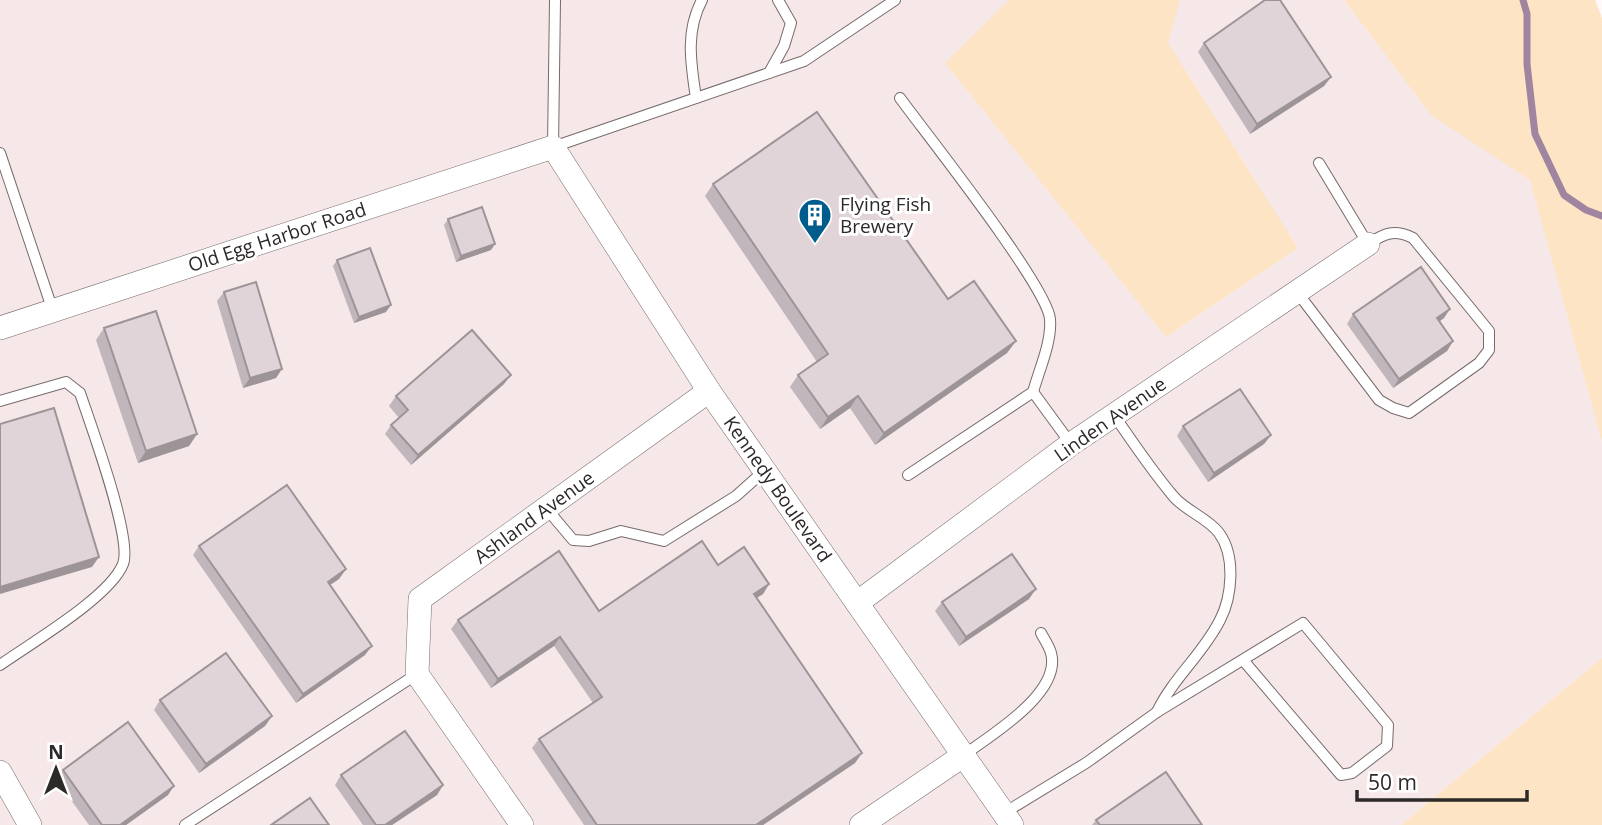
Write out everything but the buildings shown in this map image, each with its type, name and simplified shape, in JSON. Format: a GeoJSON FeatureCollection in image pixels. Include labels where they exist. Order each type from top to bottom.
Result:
{"type":"FeatureCollection","features":[{"type":"Feature","properties":{"kind":"street","name":"Old Egg Harbor Road"},"geometry":{"type":"LineString","coordinates":[[0,328],[553,147]]}},
{"type":"Feature","properties":{"kind":"street","name":"Kennedy Boulevard"},"geometry":{"type":"LineString","coordinates":[[553,147],[709,391],[1008,819]]}},
{"type":"Feature","properties":{"kind":"street","name":"Linden Avenue"},"geometry":{"type":"LineString","coordinates":[[857,603],[1072,444],[1368,244]]}},
{"type":"Feature","properties":{"kind":"street","name":"Ashland Avenue"},"geometry":{"type":"LineString","coordinates":[[417,674],[420,598],[709,391]]}},
{"type":"Feature","properties":{"kind":"street"},"geometry":{"type":"LineString","coordinates":[[417,674],[522,825]]}},
{"type":"Feature","properties":{"kind":"street"},"geometry":{"type":"LineString","coordinates":[[861,825],[964,755]]}},
{"type":"Feature","properties":{"kind":"street"},"geometry":{"type":"LineString","coordinates":[[0,772],[30,825]]}},
{"type":"Feature","properties":{"kind":"lane"},"geometry":{"type":"LineString","coordinates":[[555,0],[553,147],[804,61],[895,0]]}},
{"type":"Feature","properties":{"kind":"lane"},"geometry":{"type":"LineString","coordinates":[[696,98],[690,57],[691,19],[702,0]]}},
{"type":"Feature","properties":{"kind":"lane"},"geometry":{"type":"LineString","coordinates":[[769,73],[784,47],[791,23],[778,0]]}},
{"type":"Feature","properties":{"kind":"lane"},"geometry":{"type":"LineString","coordinates":[[900,98],[1023,268],[1048,307],[1051,322],[1033,392],[908,475]]}},
{"type":"Feature","properties":{"kind":"lane"},"geometry":{"type":"LineString","coordinates":[[0,153],[53,311]]}},
{"type":"Feature","properties":{"kind":"lane"},"geometry":{"type":"LineString","coordinates":[[1296,292],[1379,400],[1393,408],[1409,412],[1479,363],[1489,350],[1489,331],[1413,238],[1400,232],[1387,232],[1368,244],[1319,163]]}},
{"type":"Feature","properties":{"kind":"lane"},"geometry":{"type":"LineString","coordinates":[[0,401],[66,382],[80,393],[123,532],[124,562],[106,590],[0,665]]}},
{"type":"Feature","properties":{"kind":"lane"},"geometry":{"type":"LineString","coordinates":[[1033,392],[1072,444]]}},
{"type":"Feature","properties":{"kind":"lane"},"geometry":{"type":"LineString","coordinates":[[1114,415],[1176,500],[1219,533],[1230,558],[1228,598],[1221,619],[1196,659],[1168,689],[1157,712]]}},
{"type":"Feature","properties":{"kind":"lane"},"geometry":{"type":"LineString","coordinates":[[546,508],[573,540],[589,541],[621,531],[664,541],[736,496],[764,471]]}},
{"type":"Feature","properties":{"kind":"lane"},"geometry":{"type":"LineString","coordinates":[[1008,819],[1157,712],[1303,623],[1388,725],[1387,746],[1352,773],[1341,775],[1243,660]]}},
{"type":"Feature","properties":{"kind":"lane"},"geometry":{"type":"LineString","coordinates":[[964,755],[1025,710],[1047,682],[1052,654],[1041,634]]}},
{"type":"Feature","properties":{"kind":"lane"},"geometry":{"type":"LineString","coordinates":[[186,825],[417,674]]}},
{"type":"Feature","properties":{"kind":"shaded area"},"geometry":{"type":"Polygon","coordinates":[[[0,0],[1344,0],[1431,114],[1531,180],[1602,442],[1602,658],[1401,825],[0,825],[0,0]]]}},
{"type":"Feature","properties":{"kind":"shaded area"},"geometry":{"type":"Polygon","coordinates":[[[1009,0],[1180,0],[1168,43],[1298,248],[1166,337],[945,63],[1009,0]]]}},
{"type":"Feature","properties":{"kind":"shaded area"},"geometry":{"type":"Polygon","coordinates":[[[1344,0],[1595,0],[1602,18],[1602,442],[1530,180],[1431,115],[1344,0]]]}},
{"type":"Feature","properties":{"kind":"shaded area"},"geometry":{"type":"Polygon","coordinates":[[[1602,658],[1602,825],[1401,825],[1602,658]]]}},
{"type":"Feature","properties":{"kind":"waterway"},"geometry":{"type":"LineString","coordinates":[[1523,0],[1527,14],[1527,64],[1535,134],[1564,195],[1586,210],[1602,216]]}},
{"type":"Feature","properties":{"kind":"place","name":"Flying Fish Brewery"},"geometry":{"type":"Point","coordinates":[815,245]}}]}
